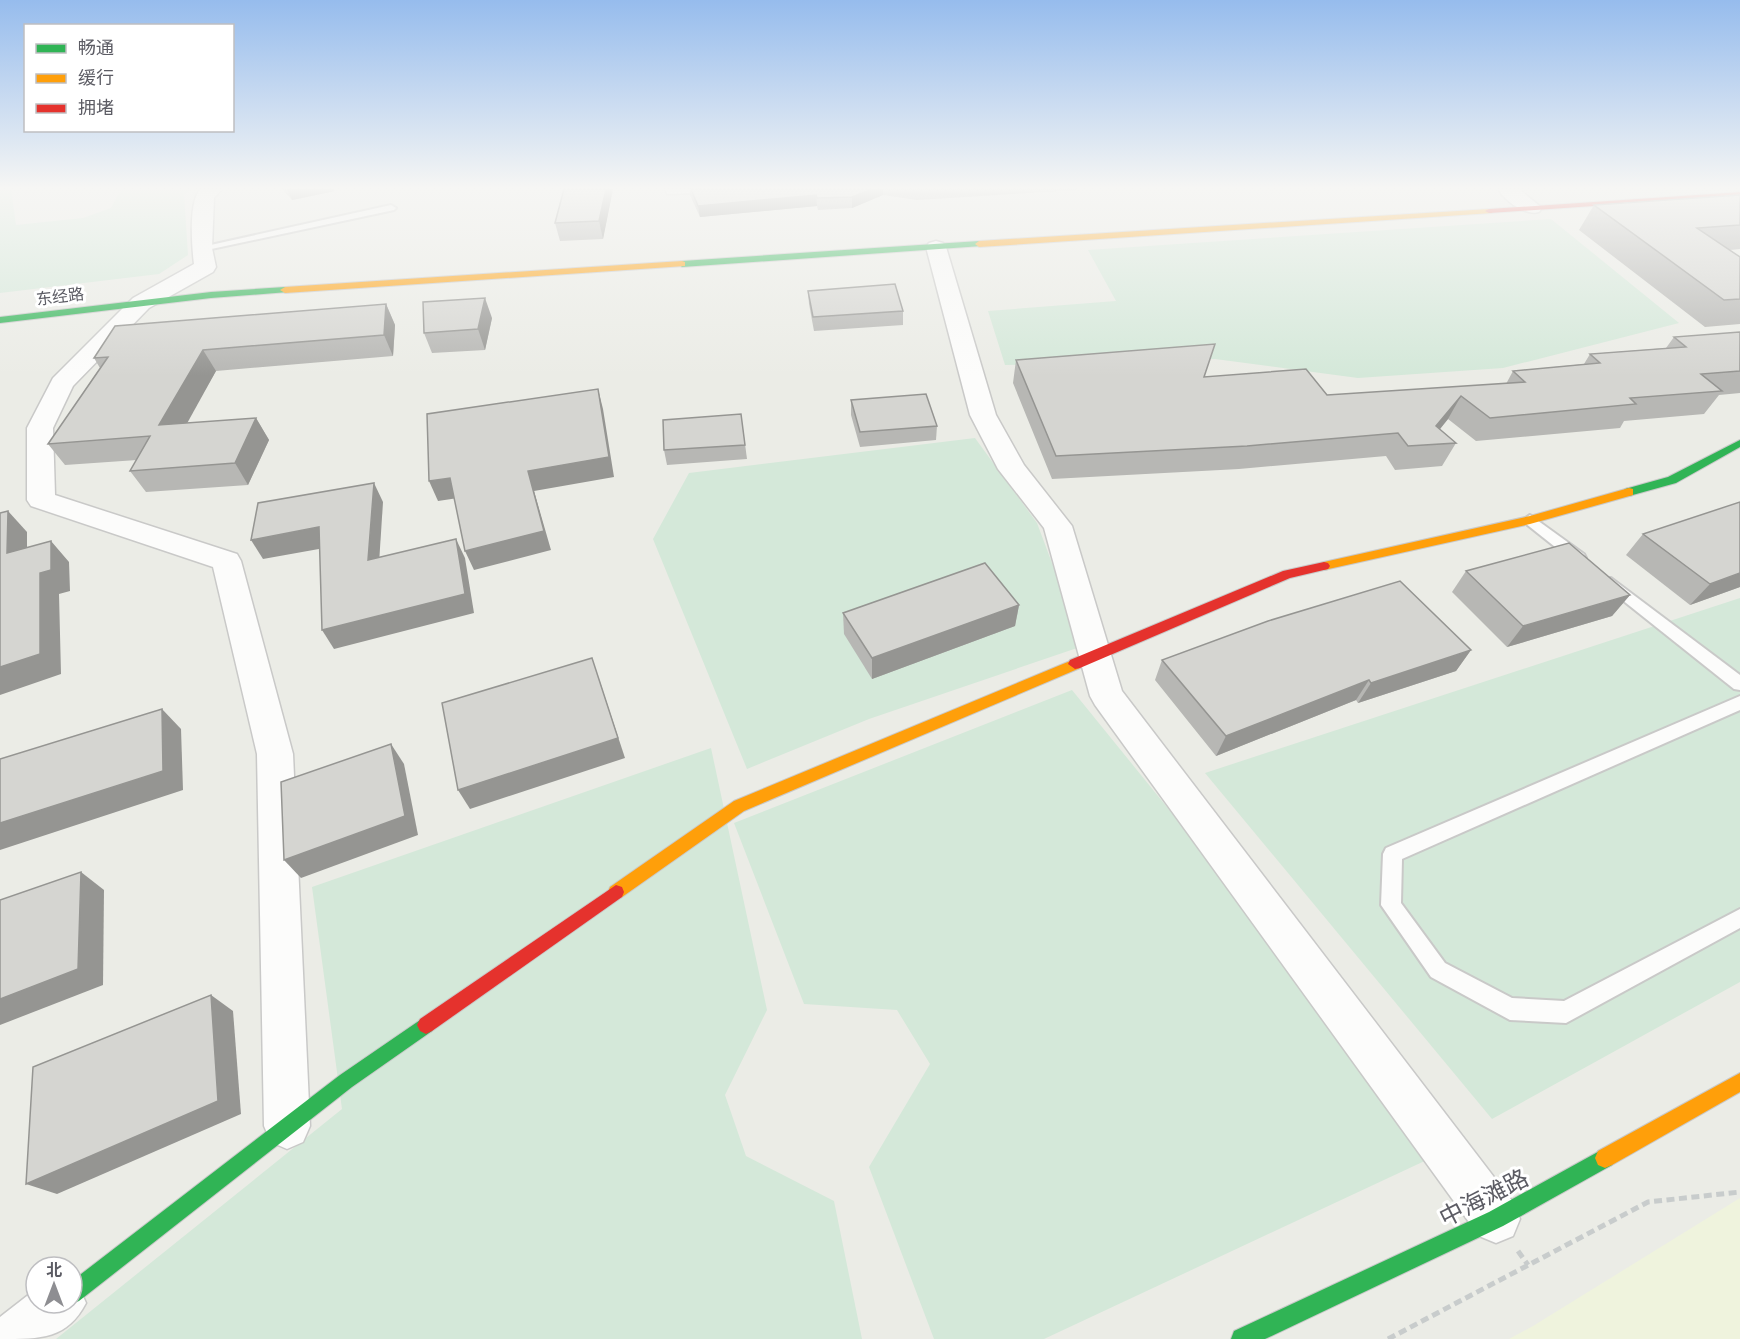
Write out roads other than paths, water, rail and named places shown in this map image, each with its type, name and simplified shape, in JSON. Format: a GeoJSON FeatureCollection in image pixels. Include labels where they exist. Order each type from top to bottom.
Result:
{"type":"FeatureCollection","features":[{"type":"Feature","properties":{"kind":"main road","name":"东经路"},"geometry":{"type":"LineString","coordinates":[[0,320],[211,295],[868,251]]}},
{"type":"Feature","properties":{"kind":"main road"},"geometry":{"type":"LineString","coordinates":[[84,1285],[346,1081],[739,806],[1287,574],[1530,520],[1672,480],[1740,443]]}},
{"type":"Feature","properties":{"kind":"main road","name":"中海滩路"},"geometry":{"type":"LineString","coordinates":[[1242,1339],[1496,1219],[1740,1082]]}},
{"type":"Feature","properties":{"kind":"street"},"geometry":{"type":"LineString","coordinates":[[203,251],[205,267],[141,303],[62,383],[40,428],[41,500],[226,561],[275,754],[287,1126]]}},
{"type":"Feature","properties":{"kind":"street"},"geometry":{"type":"LineString","coordinates":[[937,251],[983,415],[1012,470],[1058,526],[1107,696],[1496,1219]]}},
{"type":"Feature","properties":{"kind":"street"},"geometry":{"type":"LineString","coordinates":[[14,1339],[45,1315]]}},
{"type":"Feature","properties":{"kind":"lane"},"geometry":{"type":"LineString","coordinates":[[1530,520],[1740,684]]}},
{"type":"Feature","properties":{"kind":"lane"},"geometry":{"type":"LineString","coordinates":[[1740,703],[1394,854],[1391,905],[1438,970],[1510,1010],[1566,1012],[1740,918]]}}]}
